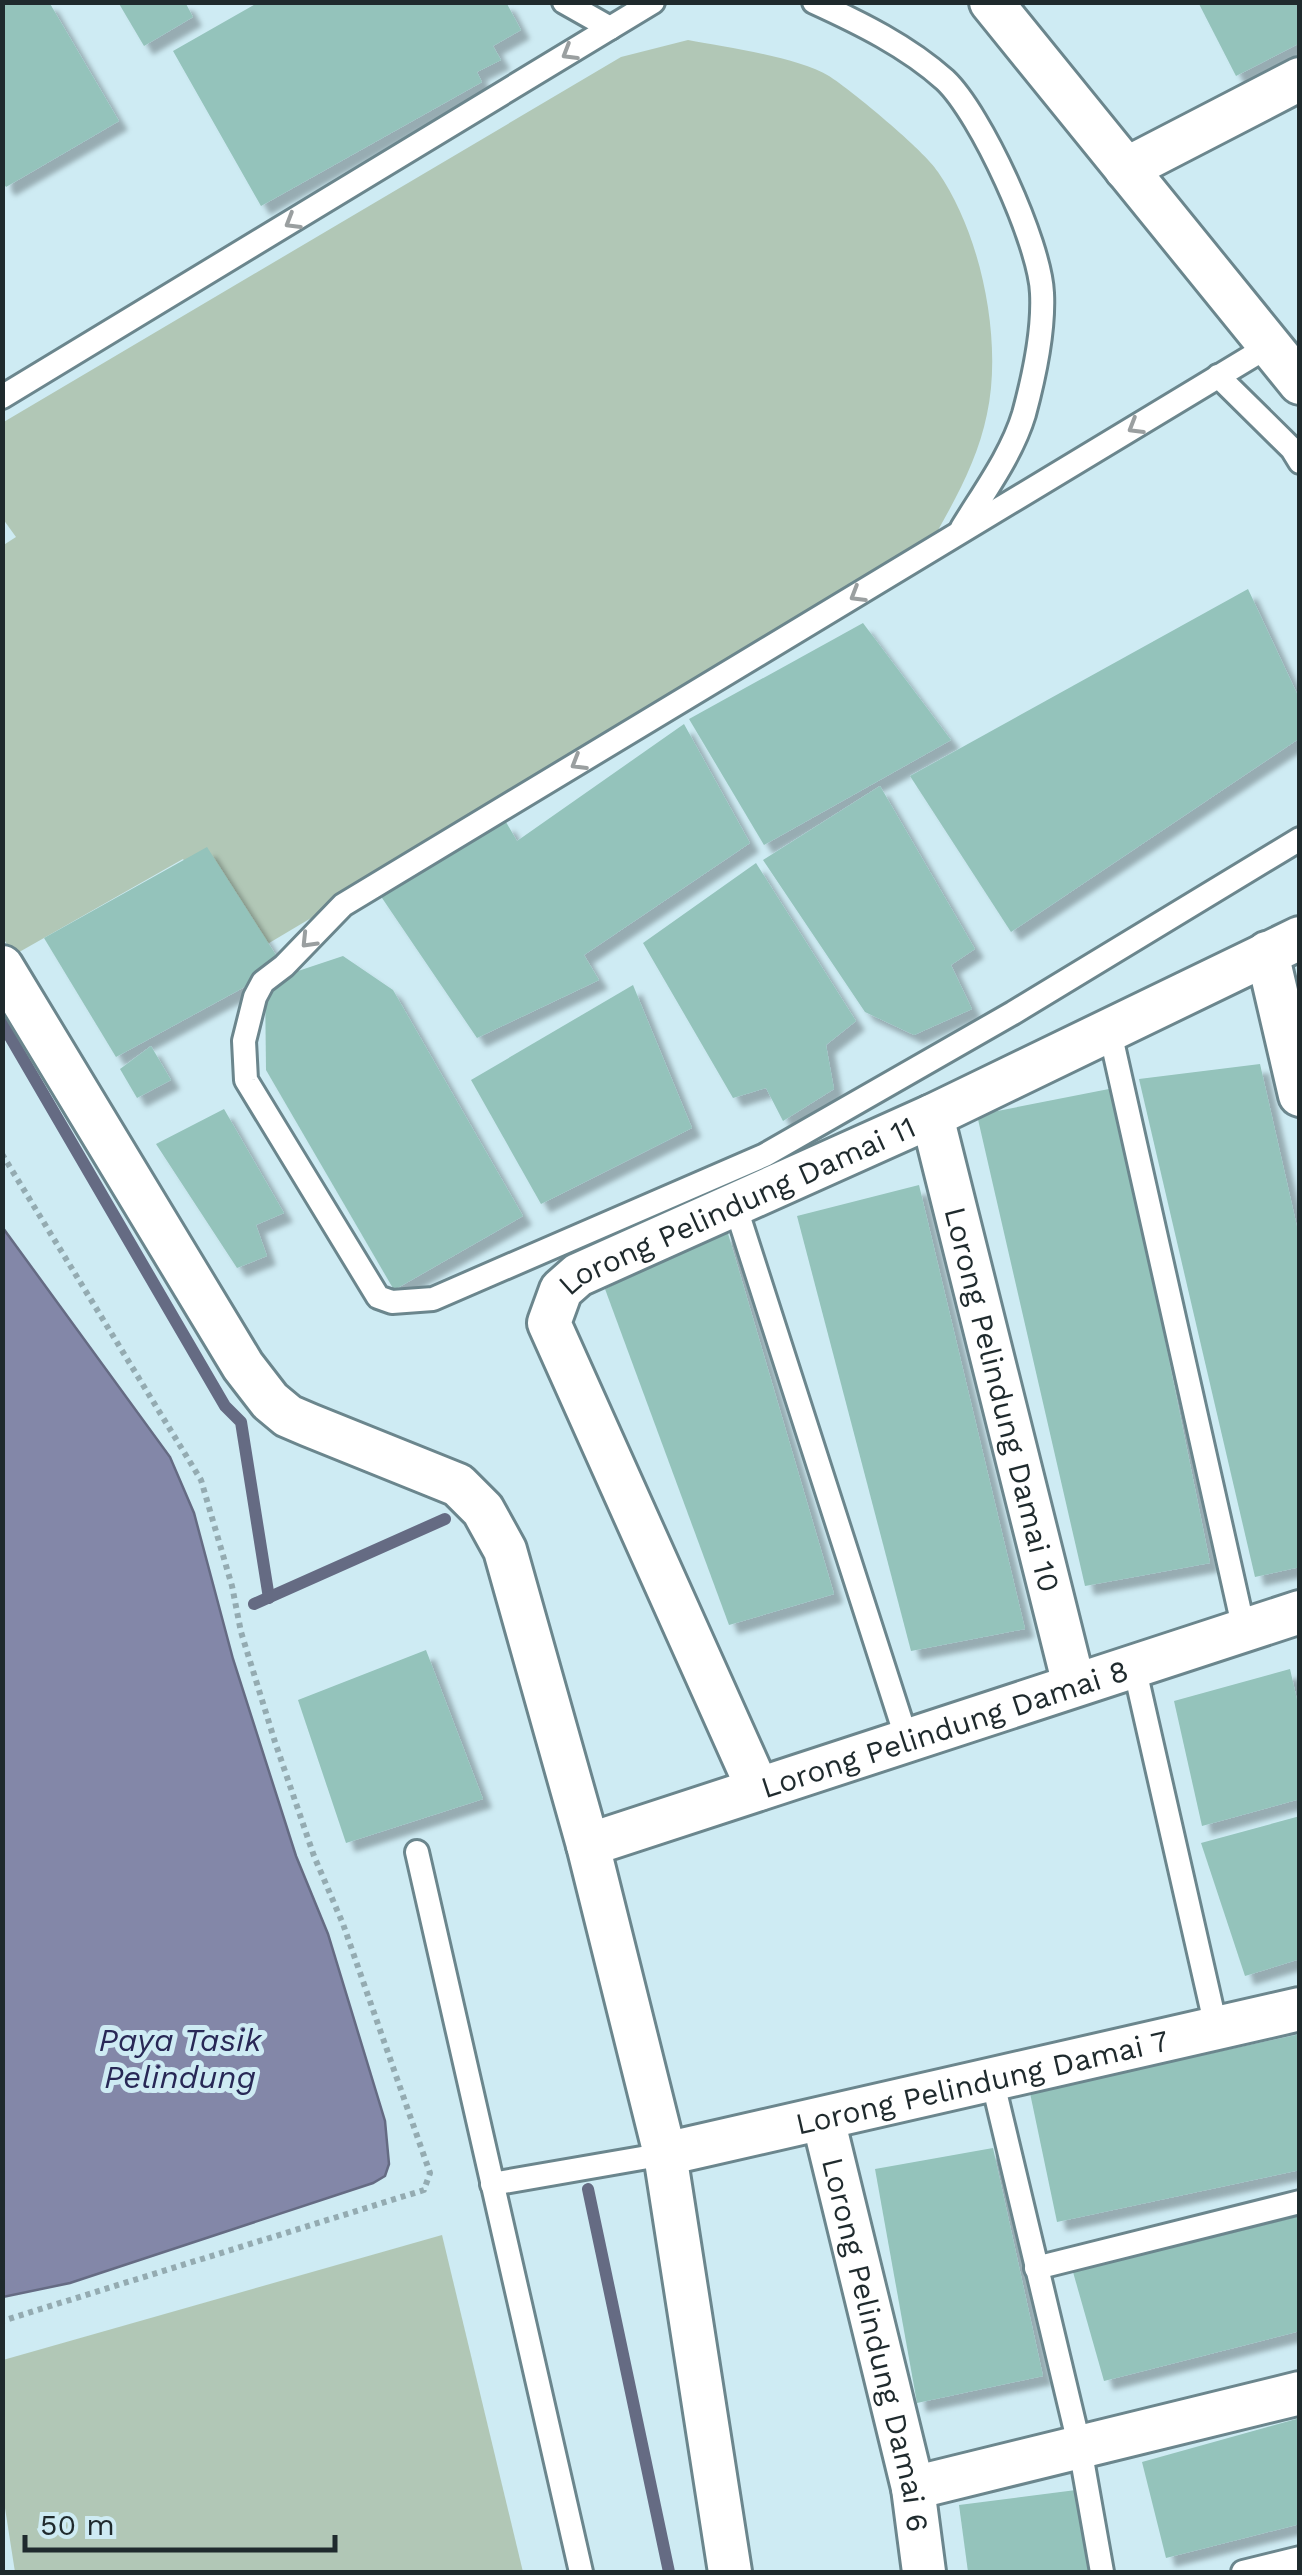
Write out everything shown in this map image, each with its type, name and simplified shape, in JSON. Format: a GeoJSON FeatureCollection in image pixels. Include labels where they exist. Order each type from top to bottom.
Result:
{"type":"FeatureCollection","features":[{"type":"Feature","properties":{"kind":"street"},"geometry":{"type":"LineString","coordinates":[[990,2],[1300,383]]}},
{"type":"Feature","properties":{"kind":"street"},"geometry":{"type":"LineString","coordinates":[[1126,169],[1300,79]]}},
{"type":"Feature","properties":{"kind":"street"},"geometry":{"type":"LineString","coordinates":[[1283,945],[1300,1095]]}},
{"type":"Feature","properties":{"kind":"street","name":"Lorong Pelindung Damai 11"},"geometry":{"type":"LineString","coordinates":[[758,1789],[548,1323],[561,1290],[578,1275],[932,1116],[1283,945]]}},
{"type":"Feature","properties":{"kind":"street"},"geometry":{"type":"LineString","coordinates":[[2,968],[197,1292],[270,1401],[309,1426],[458,1485],[482,1510],[505,1550],[588,1844],[665,2154],[730,2572]]}},
{"type":"Feature","properties":{"kind":"street","name":"Lorong Pelindung Damai 10"},"geometry":{"type":"LineString","coordinates":[[932,1116],[1074,1685]]}},
{"type":"Feature","properties":{"kind":"street","name":"Lorong Pelindung Damai 8"},"geometry":{"type":"LineString","coordinates":[[588,1844],[1300,1612]]}},
{"type":"Feature","properties":{"kind":"street","name":"Lorong Pelindung Damai 7"},"geometry":{"type":"LineString","coordinates":[[665,2154],[1300,2009]]}},
{"type":"Feature","properties":{"kind":"street","name":"Lorong Pelindung Damai 6"},"geometry":{"type":"LineString","coordinates":[[823,2120],[913,2488],[924,2572]]}},
{"type":"Feature","properties":{"kind":"street"},"geometry":{"type":"LineString","coordinates":[[913,2488],[1300,2392]]}},
{"type":"Feature","properties":{"kind":"lane"},"geometry":{"type":"LineString","coordinates":[[564,2],[610,28]]}},
{"type":"Feature","properties":{"kind":"lane"},"geometry":{"type":"LineString","coordinates":[[2,397],[653,2]]}},
{"type":"Feature","properties":{"kind":"lane"},"geometry":{"type":"LineString","coordinates":[[814,2],[910,52],[948,83],[982,136],[1023,216],[1042,292],[1037,351],[1023,417],[999,468],[958,534]]}},
{"type":"Feature","properties":{"kind":"lane"},"geometry":{"type":"LineString","coordinates":[[1269,346],[343,905],[284,966],[263,982],[248,1021],[243,1060],[246,1080],[378,1298],[410,1303],[434,1299],[765,1155],[1013,1013],[1300,839]]}},
{"type":"Feature","properties":{"kind":"lane"},"geometry":{"type":"LineString","coordinates":[[1218,376],[1292,449],[1300,462]]}},
{"type":"Feature","properties":{"kind":"lane"},"geometry":{"type":"LineString","coordinates":[[1110,1032],[1244,1630]]}},
{"type":"Feature","properties":{"kind":"lane"},"geometry":{"type":"LineString","coordinates":[[735,1205],[907,1740]]}},
{"type":"Feature","properties":{"kind":"lane"},"geometry":{"type":"LineString","coordinates":[[1134,1666],[1216,2027]]}},
{"type":"Feature","properties":{"kind":"lane"},"geometry":{"type":"LineString","coordinates":[[418,1852],[581,2572]]}},
{"type":"Feature","properties":{"kind":"lane"},"geometry":{"type":"LineString","coordinates":[[992,2078],[1080,2448],[1102,2572]]}},
{"type":"Feature","properties":{"kind":"lane"},"geometry":{"type":"LineString","coordinates":[[492,2184],[665,2154]]}},
{"type":"Feature","properties":{"kind":"lane"},"geometry":{"type":"LineString","coordinates":[[1036,2268],[1300,2202]]}},
{"type":"Feature","properties":{"kind":"lane"},"geometry":{"type":"LineString","coordinates":[[1243,2572],[1300,2558]]}},
{"type":"Feature","properties":{"kind":"path"},"geometry":{"type":"LineString","coordinates":[[2,1154],[202,1480],[241,1632],[275,1742],[430,2173],[424,2190],[2,2321]]}},
{"type":"Feature","properties":{"kind":"green space"},"geometry":{"type":"Polygon","coordinates":[[[688,40],[780,58],[829,76],[919,150],[953,197],[977,256],[985,288],[991,385],[977,451],[925,553],[249,955],[183,859],[14,955],[3,938],[2,546],[16,537],[3,519],[2,423],[621,57],[688,40]]]}},
{"type":"Feature","properties":{"kind":"green space"},"geometry":{"type":"Polygon","coordinates":[[[442,2235],[523,2572],[15,2572],[2,2489],[3,2360],[442,2235]]]}},
{"type":"Feature","properties":{"kind":"water","name":"Paya Tasik Pelindung"},"geometry":{"type":"Polygon","coordinates":[[[3,1228],[170,1457],[194,1513],[233,1659],[296,1856],[328,1934],[385,2121],[389,2164],[385,2176],[373,2183],[70,2283],[3,2297],[3,1228]]]}},
{"type":"Feature","properties":{"kind":"building"},"geometry":{"type":"Polygon","coordinates":[[[2,2],[49,2],[119,121],[6,187],[2,181],[2,2]]]}},
{"type":"Feature","properties":{"kind":"building"},"geometry":{"type":"Polygon","coordinates":[[[118,2],[185,2],[193,17],[144,46],[118,2]]]}},
{"type":"Feature","properties":{"kind":"building"},"geometry":{"type":"Polygon","coordinates":[[[259,2],[506,2],[521,30],[493,46],[501,60],[477,72],[482,82],[261,206],[173,51],[259,2]]]}},
{"type":"Feature","properties":{"kind":"building"},"geometry":{"type":"Polygon","coordinates":[[[1198,2],[1300,2],[1300,43],[1236,76],[1198,2]]]}},
{"type":"Feature","properties":{"kind":"building"},"geometry":{"type":"Polygon","coordinates":[[[1248,589],[1300,700],[1300,738],[1011,932],[910,776],[1248,589]]]}},
{"type":"Feature","properties":{"kind":"building"},"geometry":{"type":"Polygon","coordinates":[[[863,623],[951,740],[764,845],[689,719],[863,623]]]}},
{"type":"Feature","properties":{"kind":"building"},"geometry":{"type":"Polygon","coordinates":[[[684,724],[750,843],[584,955],[599,980],[477,1038],[380,895],[506,822],[517,841],[684,724]]]}},
{"type":"Feature","properties":{"kind":"building"},"geometry":{"type":"Polygon","coordinates":[[[880,786],[975,949],[951,965],[972,1009],[914,1035],[865,1012],[763,860],[880,786]]]}},
{"type":"Feature","properties":{"kind":"building"},"geometry":{"type":"Polygon","coordinates":[[[207,847],[283,966],[116,1057],[44,938],[207,847]]]}},
{"type":"Feature","properties":{"kind":"building"},"geometry":{"type":"Polygon","coordinates":[[[756,863],[856,1021],[826,1045],[834,1089],[783,1121],[766,1088],[733,1098],[643,943],[756,863]]]}},
{"type":"Feature","properties":{"kind":"building"},"geometry":{"type":"Polygon","coordinates":[[[343,956],[393,990],[523,1216],[394,1290],[266,1070],[265,982],[343,956]]]}},
{"type":"Feature","properties":{"kind":"building"},"geometry":{"type":"Polygon","coordinates":[[[633,985],[692,1128],[541,1204],[471,1080],[633,985]]]}},
{"type":"Feature","properties":{"kind":"building"},"geometry":{"type":"Polygon","coordinates":[[[151,1046],[171,1080],[137,1098],[120,1069],[151,1046]]]}},
{"type":"Feature","properties":{"kind":"building"},"geometry":{"type":"Polygon","coordinates":[[[1260,1064],[1300,1240],[1300,1567],[1255,1577],[1139,1079],[1260,1064]]]}},
{"type":"Feature","properties":{"kind":"building"},"geometry":{"type":"Polygon","coordinates":[[[1114,1088],[1210,1563],[1085,1586],[977,1115],[1114,1088]]]}},
{"type":"Feature","properties":{"kind":"building"},"geometry":{"type":"Polygon","coordinates":[[[224,1109],[284,1213],[256,1225],[267,1256],[237,1268],[156,1144],[224,1109]]]}},
{"type":"Feature","properties":{"kind":"building"},"geometry":{"type":"Polygon","coordinates":[[[919,1185],[1025,1629],[911,1651],[797,1216],[919,1185]]]}},
{"type":"Feature","properties":{"kind":"building"},"geometry":{"type":"Polygon","coordinates":[[[727,1230],[834,1594],[729,1625],[605,1289],[727,1230]]]}},
{"type":"Feature","properties":{"kind":"building"},"geometry":{"type":"Polygon","coordinates":[[[426,1650],[483,1799],[346,1843],[298,1700],[426,1650]]]}},
{"type":"Feature","properties":{"kind":"building"},"geometry":{"type":"Polygon","coordinates":[[[1290,1669],[1300,1713],[1300,1799],[1202,1826],[1174,1701],[1290,1669]]]}},
{"type":"Feature","properties":{"kind":"building"},"geometry":{"type":"Polygon","coordinates":[[[1300,1816],[1300,1959],[1245,1976],[1201,1843],[1300,1816]]]}},
{"type":"Feature","properties":{"kind":"building"},"geometry":{"type":"Polygon","coordinates":[[[1300,2034],[1300,2170],[1057,2222],[1030,2093],[1300,2034]]]}},
{"type":"Feature","properties":{"kind":"building"},"geometry":{"type":"Polygon","coordinates":[[[993,2148],[1043,2376],[917,2403],[875,2169],[993,2148]]]}},
{"type":"Feature","properties":{"kind":"building"},"geometry":{"type":"Polygon","coordinates":[[[1300,2216],[1300,2331],[1104,2381],[1073,2272],[1300,2216]]]}},
{"type":"Feature","properties":{"kind":"building"},"geometry":{"type":"Polygon","coordinates":[[[1300,2418],[1300,2524],[1166,2558],[1142,2462],[1300,2418]]]}},
{"type":"Feature","properties":{"kind":"building"},"geometry":{"type":"Polygon","coordinates":[[[1076,2490],[1090,2572],[968,2572],[959,2505],[1076,2490]]]}},
{"type":"Feature","properties":{"kind":"waterway"},"geometry":{"type":"LineString","coordinates":[[2,1023],[225,1406],[241,1422],[269,1598]]}},
{"type":"Feature","properties":{"kind":"waterway"},"geometry":{"type":"LineString","coordinates":[[254,1604],[445,1519]]}},
{"type":"Feature","properties":{"kind":"waterway"},"geometry":{"type":"LineString","coordinates":[[588,2189],[669,2572]]}}]}
